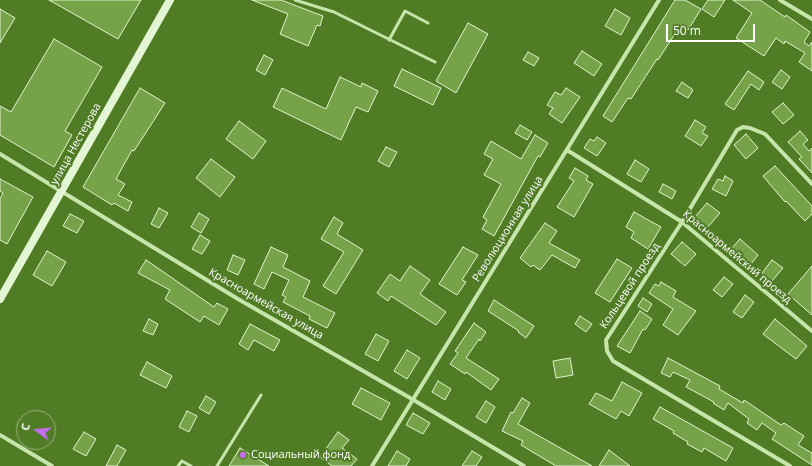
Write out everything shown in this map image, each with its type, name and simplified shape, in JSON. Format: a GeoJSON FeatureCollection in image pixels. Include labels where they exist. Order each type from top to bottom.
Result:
{"type":"FeatureCollection","features":[{"type":"Feature","properties":{"kind":"main road","name":"улица Нестерова"},"geometry":{"type":"LineString","coordinates":[[0,299],[170,0]]}},
{"type":"Feature","properties":{"kind":"street","name":"Революционная улица"},"geometry":{"type":"LineString","coordinates":[[372,466],[659,0]]}},
{"type":"Feature","properties":{"kind":"street"},"geometry":{"type":"LineString","coordinates":[[780,0],[812,19]]}},
{"type":"Feature","properties":{"kind":"street","name":"Кольцевой проезд"},"geometry":{"type":"LineString","coordinates":[[790,466],[613,361],[607,351],[606,340],[682,222],[737,130],[743,128],[765,134],[812,184]]}},
{"type":"Feature","properties":{"kind":"street","name":"Красноармейский проезд"},"geometry":{"type":"LineString","coordinates":[[567,150],[682,222],[812,331]]}},
{"type":"Feature","properties":{"kind":"street","name":"Красноармейская улица"},"geometry":{"type":"LineString","coordinates":[[0,154],[238,299],[412,399],[524,466]]}},
{"type":"Feature","properties":{"kind":"street"},"geometry":{"type":"LineString","coordinates":[[0,435],[52,466]]}},
{"type":"Feature","properties":{"kind":"lane"},"geometry":{"type":"LineString","coordinates":[[295,0],[334,12],[435,62]]}},
{"type":"Feature","properties":{"kind":"lane"},"geometry":{"type":"LineString","coordinates":[[389,40],[405,11],[428,24]]}},
{"type":"Feature","properties":{"kind":"lane"},"geometry":{"type":"LineString","coordinates":[[217,466],[261,395]]}},
{"type":"Feature","properties":{"kind":"lane"},"geometry":{"type":"LineString","coordinates":[[178,466],[182,461],[191,466]]}},
{"type":"Feature","properties":{"kind":"building"},"geometry":{"type":"Polygon","coordinates":[[[49,0],[141,0],[118,39],[49,0]]]}},
{"type":"Feature","properties":{"kind":"building"},"geometry":{"type":"Polygon","coordinates":[[[252,0],[281,0],[323,16],[320,26],[317,25],[308,46],[280,34],[288,14],[252,0]]]}},
{"type":"Feature","properties":{"kind":"building"},"geometry":{"type":"Polygon","coordinates":[[[675,0],[685,0],[701,9],[688,30],[680,26],[631,99],[628,98],[612,122],[603,116],[675,0]]]}},
{"type":"Feature","properties":{"kind":"building"},"geometry":{"type":"Polygon","coordinates":[[[708,0],[725,0],[714,17],[702,9],[708,0]]]}},
{"type":"Feature","properties":{"kind":"building"},"geometry":{"type":"Polygon","coordinates":[[[733,0],[760,0],[785,17],[786,15],[810,32],[804,42],[809,46],[812,42],[812,71],[799,62],[805,53],[785,41],[784,44],[776,38],[764,56],[736,38],[752,13],[733,0]]]}},
{"type":"Feature","properties":{"kind":"building"},"geometry":{"type":"Polygon","coordinates":[[[0,9],[15,18],[0,43],[0,9]]]}},
{"type":"Feature","properties":{"kind":"building"},"geometry":{"type":"Polygon","coordinates":[[[615,9],[630,18],[621,35],[605,26],[615,9]]]}},
{"type":"Feature","properties":{"kind":"building"},"geometry":{"type":"Polygon","coordinates":[[[468,23],[488,34],[456,93],[436,81],[468,23]]]}},
{"type":"Feature","properties":{"kind":"building"},"geometry":{"type":"Polygon","coordinates":[[[54,39],[102,67],[65,131],[72,135],[54,167],[0,135],[0,106],[11,112],[54,39]]]}},
{"type":"Feature","properties":{"kind":"building"},"geometry":{"type":"Polygon","coordinates":[[[582,51],[602,64],[594,76],[574,63],[582,51]]]}},
{"type":"Feature","properties":{"kind":"building"},"geometry":{"type":"Polygon","coordinates":[[[528,52],[539,58],[534,66],[523,60],[528,52]]]}},
{"type":"Feature","properties":{"kind":"building"},"geometry":{"type":"Polygon","coordinates":[[[264,55],[273,60],[265,75],[256,70],[264,55]]]}},
{"type":"Feature","properties":{"kind":"building"},"geometry":{"type":"Polygon","coordinates":[[[402,69],[441,88],[433,105],[394,86],[402,69]]]}},
{"type":"Feature","properties":{"kind":"building"},"geometry":{"type":"Polygon","coordinates":[[[781,70],[790,77],[782,89],[772,82],[781,70]]]}},
{"type":"Feature","properties":{"kind":"building"},"geometry":{"type":"Polygon","coordinates":[[[748,71],[764,82],[759,90],[751,84],[734,110],[725,104],[748,71]]]}},
{"type":"Feature","properties":{"kind":"building"},"geometry":{"type":"Polygon","coordinates":[[[340,77],[361,87],[362,83],[378,91],[368,112],[356,107],[341,140],[273,107],[282,88],[326,109],[340,77]]]}},
{"type":"Feature","properties":{"kind":"building"},"geometry":{"type":"Polygon","coordinates":[[[682,82],[693,90],[688,98],[676,91],[682,82]]]}},
{"type":"Feature","properties":{"kind":"building"},"geometry":{"type":"Polygon","coordinates":[[[140,88],[165,103],[134,151],[132,150],[116,179],[125,184],[118,195],[132,202],[128,211],[114,203],[112,205],[83,187],[140,88]]]}},
{"type":"Feature","properties":{"kind":"building"},"geometry":{"type":"Polygon","coordinates":[[[566,88],[580,97],[562,123],[549,114],[553,108],[547,105],[555,92],[561,95],[566,88]]]}},
{"type":"Feature","properties":{"kind":"building"},"geometry":{"type":"Polygon","coordinates":[[[783,103],[794,115],[783,124],[772,112],[783,103]]]}},
{"type":"Feature","properties":{"kind":"building"},"geometry":{"type":"Polygon","coordinates":[[[695,120],[706,127],[702,133],[708,136],[701,146],[685,136],[695,120]]]}},
{"type":"Feature","properties":{"kind":"building"},"geometry":{"type":"Polygon","coordinates":[[[239,121],[266,141],[253,159],[226,139],[239,121]]]}},
{"type":"Feature","properties":{"kind":"building"},"geometry":{"type":"Polygon","coordinates":[[[520,125],[532,132],[527,140],[515,133],[520,125]]]}},
{"type":"Feature","properties":{"kind":"building"},"geometry":{"type":"Polygon","coordinates":[[[800,131],[808,140],[803,144],[809,151],[812,148],[812,173],[799,159],[802,157],[788,142],[800,131]]]}},
{"type":"Feature","properties":{"kind":"building"},"geometry":{"type":"Polygon","coordinates":[[[746,134],[758,148],[746,159],[734,145],[746,134]]]}},
{"type":"Feature","properties":{"kind":"building"},"geometry":{"type":"Polygon","coordinates":[[[535,135],[548,143],[540,157],[538,156],[494,236],[482,229],[487,220],[483,217],[501,184],[484,175],[493,159],[484,154],[491,141],[521,159],[535,135]]]}},
{"type":"Feature","properties":{"kind":"building"},"geometry":{"type":"Polygon","coordinates":[[[597,137],[606,143],[597,156],[584,148],[590,139],[594,141],[597,137]]]}},
{"type":"Feature","properties":{"kind":"building"},"geometry":{"type":"Polygon","coordinates":[[[386,147],[397,152],[389,167],[378,161],[386,147]]]}},
{"type":"Feature","properties":{"kind":"building"},"geometry":{"type":"Polygon","coordinates":[[[211,159],[235,177],[220,197],[196,178],[211,159]]]}},
{"type":"Feature","properties":{"kind":"building"},"geometry":{"type":"Polygon","coordinates":[[[635,160],[649,169],[641,182],[627,174],[635,160]]]}},
{"type":"Feature","properties":{"kind":"building"},"geometry":{"type":"Polygon","coordinates":[[[775,166],[812,206],[812,214],[805,221],[786,201],[785,202],[763,176],[775,166]]]}},
{"type":"Feature","properties":{"kind":"building"},"geometry":{"type":"Polygon","coordinates":[[[575,168],[588,176],[586,180],[593,184],[574,217],[557,207],[574,181],[569,178],[575,168]]]}},
{"type":"Feature","properties":{"kind":"building"},"geometry":{"type":"Polygon","coordinates":[[[725,176],[733,181],[726,196],[712,189],[718,179],[723,181],[725,176]]]}},
{"type":"Feature","properties":{"kind":"building"},"geometry":{"type":"Polygon","coordinates":[[[0,179],[33,197],[7,244],[0,240],[0,199],[3,193],[0,191],[0,179]]]}},
{"type":"Feature","properties":{"kind":"building"},"geometry":{"type":"Polygon","coordinates":[[[663,184],[676,191],[672,199],[659,192],[663,184]]]}},
{"type":"Feature","properties":{"kind":"building"},"geometry":{"type":"Polygon","coordinates":[[[707,203],[720,213],[707,228],[694,218],[707,203]]]}},
{"type":"Feature","properties":{"kind":"building"},"geometry":{"type":"Polygon","coordinates":[[[159,208],[168,213],[159,228],[151,224],[159,208]]]}},
{"type":"Feature","properties":{"kind":"building"},"geometry":{"type":"Polygon","coordinates":[[[634,212],[661,227],[648,249],[631,238],[634,232],[626,227],[634,212]]]}},
{"type":"Feature","properties":{"kind":"building"},"geometry":{"type":"Polygon","coordinates":[[[199,213],[209,219],[201,233],[191,227],[199,213]]]}},
{"type":"Feature","properties":{"kind":"building"},"geometry":{"type":"Polygon","coordinates":[[[70,214],[84,221],[77,233],[63,226],[70,214]]]}},
{"type":"Feature","properties":{"kind":"building"},"geometry":{"type":"Polygon","coordinates":[[[334,217],[343,223],[337,234],[363,250],[336,294],[323,286],[344,252],[321,239],[334,217]]]}},
{"type":"Feature","properties":{"kind":"building"},"geometry":{"type":"Polygon","coordinates":[[[545,223],[557,231],[549,243],[580,260],[575,268],[552,255],[540,270],[533,265],[531,267],[520,258],[545,223]]]}},
{"type":"Feature","properties":{"kind":"building"},"geometry":{"type":"Polygon","coordinates":[[[200,235],[210,241],[202,254],[192,249],[200,235]]]}},
{"type":"Feature","properties":{"kind":"building"},"geometry":{"type":"Polygon","coordinates":[[[740,239],[758,255],[751,264],[732,248],[740,239]]]}},
{"type":"Feature","properties":{"kind":"building"},"geometry":{"type":"Polygon","coordinates":[[[682,242],[696,254],[685,266],[671,254],[682,242]]]}},
{"type":"Feature","properties":{"kind":"building"},"geometry":{"type":"Polygon","coordinates":[[[271,247],[288,255],[283,267],[310,281],[303,297],[335,313],[327,328],[309,319],[310,316],[283,302],[286,297],[282,295],[289,280],[272,272],[264,289],[254,284],[271,247]]]}},
{"type":"Feature","properties":{"kind":"building"},"geometry":{"type":"Polygon","coordinates":[[[463,247],[478,255],[462,280],[466,282],[457,295],[439,284],[463,247]]]}},
{"type":"Feature","properties":{"kind":"building"},"geometry":{"type":"Polygon","coordinates":[[[47,251],[66,262],[52,286],[33,275],[47,251]]]}},
{"type":"Feature","properties":{"kind":"building"},"geometry":{"type":"Polygon","coordinates":[[[233,255],[245,260],[238,275],[227,270],[233,255]]]}},
{"type":"Feature","properties":{"kind":"building"},"geometry":{"type":"Polygon","coordinates":[[[617,259],[632,268],[610,302],[595,293],[617,259]]]}},
{"type":"Feature","properties":{"kind":"building"},"geometry":{"type":"Polygon","coordinates":[[[146,260],[214,307],[217,303],[228,309],[219,325],[204,316],[200,322],[165,299],[170,290],[138,273],[146,260]]]}},
{"type":"Feature","properties":{"kind":"building"},"geometry":{"type":"Polygon","coordinates":[[[772,260],[783,268],[772,281],[762,273],[772,260]]]}},
{"type":"Feature","properties":{"kind":"building"},"geometry":{"type":"Polygon","coordinates":[[[410,266],[430,280],[420,294],[446,312],[436,325],[391,296],[388,301],[377,293],[390,274],[400,281],[410,266]]]}},
{"type":"Feature","properties":{"kind":"building"},"geometry":{"type":"Polygon","coordinates":[[[812,266],[812,315],[788,294],[812,266]]]}},
{"type":"Feature","properties":{"kind":"building"},"geometry":{"type":"Polygon","coordinates":[[[724,277],[733,284],[722,297],[713,290],[724,277]]]}},
{"type":"Feature","properties":{"kind":"building"},"geometry":{"type":"Polygon","coordinates":[[[661,282],[676,291],[673,297],[696,311],[678,335],[663,325],[673,309],[649,293],[655,284],[659,286],[661,282]]]}},
{"type":"Feature","properties":{"kind":"building"},"geometry":{"type":"Polygon","coordinates":[[[745,295],[754,302],[742,318],[733,312],[745,295]]]}},
{"type":"Feature","properties":{"kind":"building"},"geometry":{"type":"Polygon","coordinates":[[[643,298],[652,304],[647,312],[638,306],[643,298]]]}},
{"type":"Feature","properties":{"kind":"building"},"geometry":{"type":"Polygon","coordinates":[[[494,300],[534,326],[526,338],[518,332],[519,331],[488,311],[494,300]]]}},
{"type":"Feature","properties":{"kind":"building"},"geometry":{"type":"Polygon","coordinates":[[[640,311],[652,319],[645,330],[643,329],[630,353],[617,346],[640,311]]]}},
{"type":"Feature","properties":{"kind":"building"},"geometry":{"type":"Polygon","coordinates":[[[580,316],[592,324],[586,332],[575,324],[580,316]]]}},
{"type":"Feature","properties":{"kind":"building"},"geometry":{"type":"Polygon","coordinates":[[[149,319],[158,324],[153,335],[143,331],[149,319]]]}},
{"type":"Feature","properties":{"kind":"building"},"geometry":{"type":"Polygon","coordinates":[[[775,319],[807,346],[796,359],[763,334],[775,319]]]}},
{"type":"Feature","properties":{"kind":"building"},"geometry":{"type":"Polygon","coordinates":[[[474,323],[486,332],[480,341],[479,339],[466,358],[499,379],[491,390],[466,372],[465,374],[450,364],[458,353],[455,351],[474,323]]]}},
{"type":"Feature","properties":{"kind":"building"},"geometry":{"type":"Polygon","coordinates":[[[250,324],[280,340],[274,351],[254,340],[248,350],[239,344],[250,324]]]}},
{"type":"Feature","properties":{"kind":"building"},"geometry":{"type":"Polygon","coordinates":[[[376,334],[389,341],[378,361],[365,354],[376,334]]]}},
{"type":"Feature","properties":{"kind":"building"},"geometry":{"type":"Polygon","coordinates":[[[407,350],[420,358],[407,379],[394,371],[407,350]]]}},
{"type":"Feature","properties":{"kind":"building"},"geometry":{"type":"Polygon","coordinates":[[[570,358],[573,375],[556,378],[553,361],[570,358]]]}},
{"type":"Feature","properties":{"kind":"building"},"geometry":{"type":"Polygon","coordinates":[[[668,358],[720,386],[719,389],[743,403],[744,400],[781,425],[784,423],[804,436],[798,445],[812,453],[812,465],[772,439],[776,433],[762,423],[757,430],[747,423],[749,419],[728,403],[724,410],[713,403],[714,402],[686,387],[690,380],[673,372],[670,377],[661,373],[668,358]]]}},
{"type":"Feature","properties":{"kind":"building"},"geometry":{"type":"Polygon","coordinates":[[[147,362],[172,376],[166,388],[140,375],[147,362]]]}},
{"type":"Feature","properties":{"kind":"building"},"geometry":{"type":"Polygon","coordinates":[[[438,381],[451,389],[445,400],[432,392],[438,381]]]}},
{"type":"Feature","properties":{"kind":"building"},"geometry":{"type":"Polygon","coordinates":[[[622,382],[642,393],[629,416],[621,411],[616,419],[589,404],[596,393],[612,401],[622,382]]]}},
{"type":"Feature","properties":{"kind":"building"},"geometry":{"type":"Polygon","coordinates":[[[361,388],[390,403],[381,420],[352,404],[361,388]]]}},
{"type":"Feature","properties":{"kind":"building"},"geometry":{"type":"Polygon","coordinates":[[[206,396],[216,402],[209,414],[199,408],[206,396]]]}},
{"type":"Feature","properties":{"kind":"building"},"geometry":{"type":"Polygon","coordinates":[[[522,398],[530,403],[518,424],[592,466],[556,466],[521,445],[523,441],[502,431],[511,412],[513,413],[522,398]]]}},
{"type":"Feature","properties":{"kind":"building"},"geometry":{"type":"Polygon","coordinates":[[[486,401],[495,407],[486,423],[476,417],[486,401]]]}},
{"type":"Feature","properties":{"kind":"building"},"geometry":{"type":"Polygon","coordinates":[[[660,407],[733,448],[726,461],[704,448],[702,452],[687,444],[688,442],[673,433],[674,431],[653,419],[660,407]]]}},
{"type":"Feature","properties":{"kind":"building"},"geometry":{"type":"Polygon","coordinates":[[[187,411],[197,416],[189,432],[179,427],[187,411]]]}},
{"type":"Feature","properties":{"kind":"building"},"geometry":{"type":"Polygon","coordinates":[[[413,413],[430,423],[423,434],[406,425],[413,413]]]}},
{"type":"Feature","properties":{"kind":"building"},"geometry":{"type":"Polygon","coordinates":[[[84,432],[96,439],[86,456],[73,449],[84,432]]]}},
{"type":"Feature","properties":{"kind":"building"},"geometry":{"type":"Polygon","coordinates":[[[338,432],[349,440],[342,448],[357,459],[351,466],[332,466],[320,457],[338,432]]]}},
{"type":"Feature","properties":{"kind":"building"},"geometry":{"type":"Polygon","coordinates":[[[117,445],[126,450],[117,466],[106,466],[117,445]]]}},
{"type":"Feature","properties":{"kind":"building","name":"Социальный фонд"},"geometry":{"type":"Polygon","coordinates":[[[240,448],[269,466],[229,466],[240,448]]]}},
{"type":"Feature","properties":{"kind":"building"},"geometry":{"type":"Polygon","coordinates":[[[609,450],[630,466],[599,466],[609,450]]]}},
{"type":"Feature","properties":{"kind":"building"},"geometry":{"type":"Polygon","coordinates":[[[397,451],[410,459],[406,466],[388,466],[397,451]]]}},
{"type":"Feature","properties":{"kind":"building"},"geometry":{"type":"Polygon","coordinates":[[[472,451],[482,457],[476,466],[462,466],[472,451]]]}},
{"type":"Feature","properties":{"kind":"place","name":"Социальный фонд"},"geometry":{"type":"Point","coordinates":[243,455]}}]}
